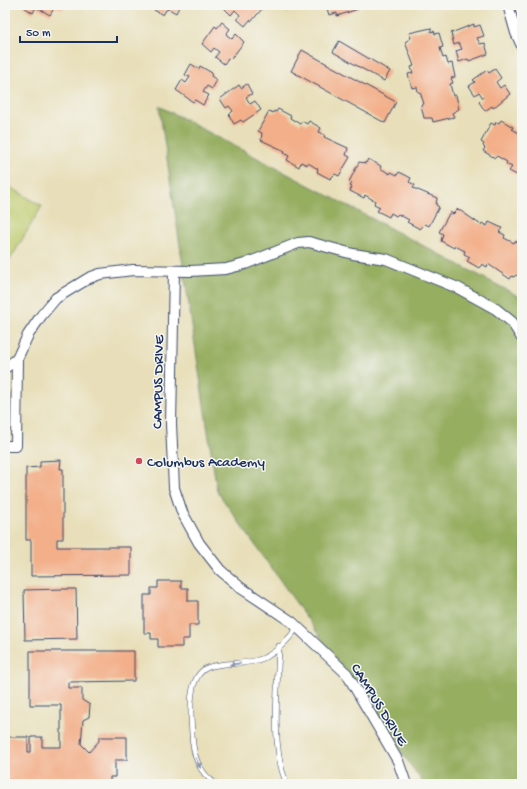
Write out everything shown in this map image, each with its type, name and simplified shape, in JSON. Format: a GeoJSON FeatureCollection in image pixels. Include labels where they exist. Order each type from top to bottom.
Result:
{"type":"FeatureCollection","features":[{"type":"Feature","properties":{"kind":"street"},"geometry":{"type":"LineString","coordinates":[[508,5],[516,33],[522,46]]}},
{"type":"Feature","properties":{"kind":"street"},"geometry":{"type":"LineString","coordinates":[[5,446],[16,446],[17,359],[28,336],[41,316],[56,298],[89,278],[112,272],[226,269],[245,264],[298,243],[309,242],[353,254],[386,259],[458,288],[496,309],[512,322],[522,338]]}},
{"type":"Feature","properties":{"kind":"street","name":"CAMPUS DRIVE"},"geometry":{"type":"LineString","coordinates":[[174,271],[171,424],[174,488],[182,512],[199,543],[220,570],[241,588],[297,628],[347,674],[398,761],[406,784]]}},
{"type":"Feature","properties":{"kind":"street"},"geometry":{"type":"LineString","coordinates":[[5,368],[17,359]]}},
{"type":"Feature","properties":{"kind":"lane"},"geometry":{"type":"LineString","coordinates":[[216,784],[210,780],[200,768],[193,752],[190,700],[196,682],[201,673],[208,667],[258,660],[272,652],[290,638],[297,628]]}},
{"type":"Feature","properties":{"kind":"lane"},"geometry":{"type":"LineString","coordinates":[[279,646],[277,748],[281,772],[287,784]]}},
{"type":"Feature","properties":{"kind":"green space"},"geometry":{"type":"Polygon","coordinates":[[[159,106],[522,298],[522,784],[424,784],[217,491],[159,106]]]}},
{"type":"Feature","properties":{"kind":"green space"},"geometry":{"type":"Polygon","coordinates":[[[5,184],[42,206],[5,268],[5,184]]]}},
{"type":"Feature","properties":{"kind":"building"},"geometry":{"type":"Polygon","coordinates":[[[25,5],[65,5],[62,10],[57,7],[54,8],[50,15],[36,7],[33,13],[24,7],[25,5]]]}},
{"type":"Feature","properties":{"kind":"building"},"geometry":{"type":"Polygon","coordinates":[[[157,5],[180,5],[176,13],[169,9],[166,10],[163,15],[154,10],[157,5]]]}},
{"type":"Feature","properties":{"kind":"building"},"geometry":{"type":"Polygon","coordinates":[[[224,5],[265,5],[252,21],[250,20],[245,26],[237,19],[240,15],[235,10],[231,15],[223,7],[224,5]]]}},
{"type":"Feature","properties":{"kind":"building"},"geometry":{"type":"Polygon","coordinates":[[[284,5],[297,5],[286,10],[284,5]]]}},
{"type":"Feature","properties":{"kind":"building"},"geometry":{"type":"Polygon","coordinates":[[[326,5],[357,5],[358,9],[337,16],[337,13],[329,15],[326,5]]]}},
{"type":"Feature","properties":{"kind":"building"},"geometry":{"type":"Polygon","coordinates":[[[222,22],[230,29],[226,34],[228,36],[232,39],[236,34],[244,42],[231,59],[229,57],[224,64],[215,57],[219,52],[214,48],[211,52],[202,44],[215,26],[217,28],[222,22]]]}},
{"type":"Feature","properties":{"kind":"building"},"geometry":{"type":"Polygon","coordinates":[[[474,24],[474,27],[480,25],[484,36],[477,38],[480,44],[485,43],[488,54],[469,61],[468,59],[459,62],[456,51],[462,49],[459,43],[454,45],[451,33],[474,24]]]}},
{"type":"Feature","properties":{"kind":"building"},"geometry":{"type":"Polygon","coordinates":[[[431,28],[431,32],[434,31],[435,34],[439,33],[443,47],[440,48],[443,58],[446,57],[448,64],[452,63],[455,77],[451,78],[453,83],[450,84],[453,96],[456,95],[459,109],[452,113],[454,117],[433,122],[432,118],[424,118],[421,105],[424,104],[420,92],[418,92],[417,87],[412,88],[408,74],[413,73],[411,67],[414,66],[405,42],[411,38],[409,33],[431,28]]]}},
{"type":"Feature","properties":{"kind":"building"},"geometry":{"type":"Polygon","coordinates":[[[339,41],[390,71],[384,81],[333,52],[339,41]]]}},
{"type":"Feature","properties":{"kind":"building"},"geometry":{"type":"Polygon","coordinates":[[[302,50],[396,102],[385,123],[291,71],[302,50]]]}},
{"type":"Feature","properties":{"kind":"building"},"geometry":{"type":"Polygon","coordinates":[[[191,64],[199,69],[200,66],[212,73],[211,76],[217,80],[212,89],[207,86],[203,92],[209,95],[203,105],[195,100],[193,102],[176,90],[182,80],[186,83],[190,77],[185,75],[191,64]]]}},
{"type":"Feature","properties":{"kind":"building"},"geometry":{"type":"Polygon","coordinates":[[[495,69],[501,78],[496,82],[500,88],[504,85],[510,94],[493,108],[492,106],[485,111],[479,102],[483,98],[479,92],[475,95],[469,86],[475,82],[473,80],[487,70],[489,73],[495,69]]]}},
{"type":"Feature","properties":{"kind":"building"},"geometry":{"type":"Polygon","coordinates":[[[247,84],[252,94],[246,97],[250,104],[255,101],[261,110],[243,122],[241,120],[234,124],[229,115],[233,111],[229,106],[226,108],[220,99],[239,85],[241,88],[247,84]]]}},
{"type":"Feature","properties":{"kind":"building"},"geometry":{"type":"Polygon","coordinates":[[[278,109],[291,116],[290,118],[300,124],[302,121],[307,124],[309,121],[321,128],[319,132],[325,135],[324,137],[348,148],[346,155],[350,157],[339,176],[335,174],[330,179],[317,172],[318,169],[308,163],[307,165],[301,162],[299,167],[287,160],[289,156],[284,153],[285,151],[261,140],[262,133],[258,131],[269,111],[273,113],[278,109]]]}},
{"type":"Feature","properties":{"kind":"building"},"geometry":{"type":"Polygon","coordinates":[[[501,120],[513,127],[512,129],[522,135],[521,177],[509,171],[512,167],[506,164],[507,162],[497,156],[495,158],[483,151],[485,148],[483,146],[484,144],[481,142],[491,123],[495,125],[496,122],[499,123],[501,120]]]}},
{"type":"Feature","properties":{"kind":"building"},"geometry":{"type":"Polygon","coordinates":[[[368,159],[381,166],[380,168],[390,174],[391,172],[397,175],[399,172],[411,178],[409,182],[415,185],[413,188],[437,198],[436,205],[439,207],[429,226],[425,224],[420,229],[407,222],[409,220],[398,214],[396,216],[391,213],[389,217],[377,211],[380,207],[374,204],[375,201],[365,195],[364,198],[350,191],[352,187],[350,186],[352,183],[349,182],[359,162],[366,163],[368,159]]]}},
{"type":"Feature","properties":{"kind":"building"},"geometry":{"type":"Polygon","coordinates":[[[458,209],[481,225],[482,223],[487,226],[489,222],[502,228],[499,232],[505,235],[504,238],[514,243],[515,241],[522,244],[522,272],[519,276],[512,276],[510,279],[488,264],[487,267],[482,264],[479,268],[467,261],[470,257],[464,254],[465,251],[455,246],[454,248],[441,241],[443,234],[439,232],[450,212],[453,214],[458,209]]]}},
{"type":"Feature","properties":{"kind":"building"},"geometry":{"type":"Polygon","coordinates":[[[61,460],[60,469],[63,469],[63,539],[57,539],[57,547],[131,547],[131,575],[31,576],[31,540],[26,540],[26,468],[40,467],[40,461],[61,460]]]}},
{"type":"Feature","properties":{"kind":"building"},"geometry":{"type":"Polygon","coordinates":[[[158,581],[181,581],[181,588],[188,588],[188,601],[198,601],[198,625],[189,625],[189,639],[182,639],[182,647],[158,647],[158,639],[151,639],[151,633],[144,633],[144,595],[151,595],[151,588],[158,588],[158,581]]]}},
{"type":"Feature","properties":{"kind":"building"},"geometry":{"type":"Polygon","coordinates":[[[76,589],[77,639],[25,640],[24,590],[76,589]]]}},
{"type":"Feature","properties":{"kind":"building"},"geometry":{"type":"Polygon","coordinates":[[[30,651],[134,651],[134,681],[68,682],[68,688],[82,688],[82,700],[90,705],[89,717],[83,720],[81,744],[89,752],[99,741],[99,737],[127,737],[127,760],[115,760],[115,777],[110,777],[110,784],[5,782],[5,737],[28,737],[28,752],[31,752],[31,737],[42,737],[42,747],[61,747],[61,705],[30,705],[30,651]]]}},
{"type":"Feature","properties":{"kind":"place","name":"Columbus Academy"},"geometry":{"type":"Point","coordinates":[139,461]}}]}
